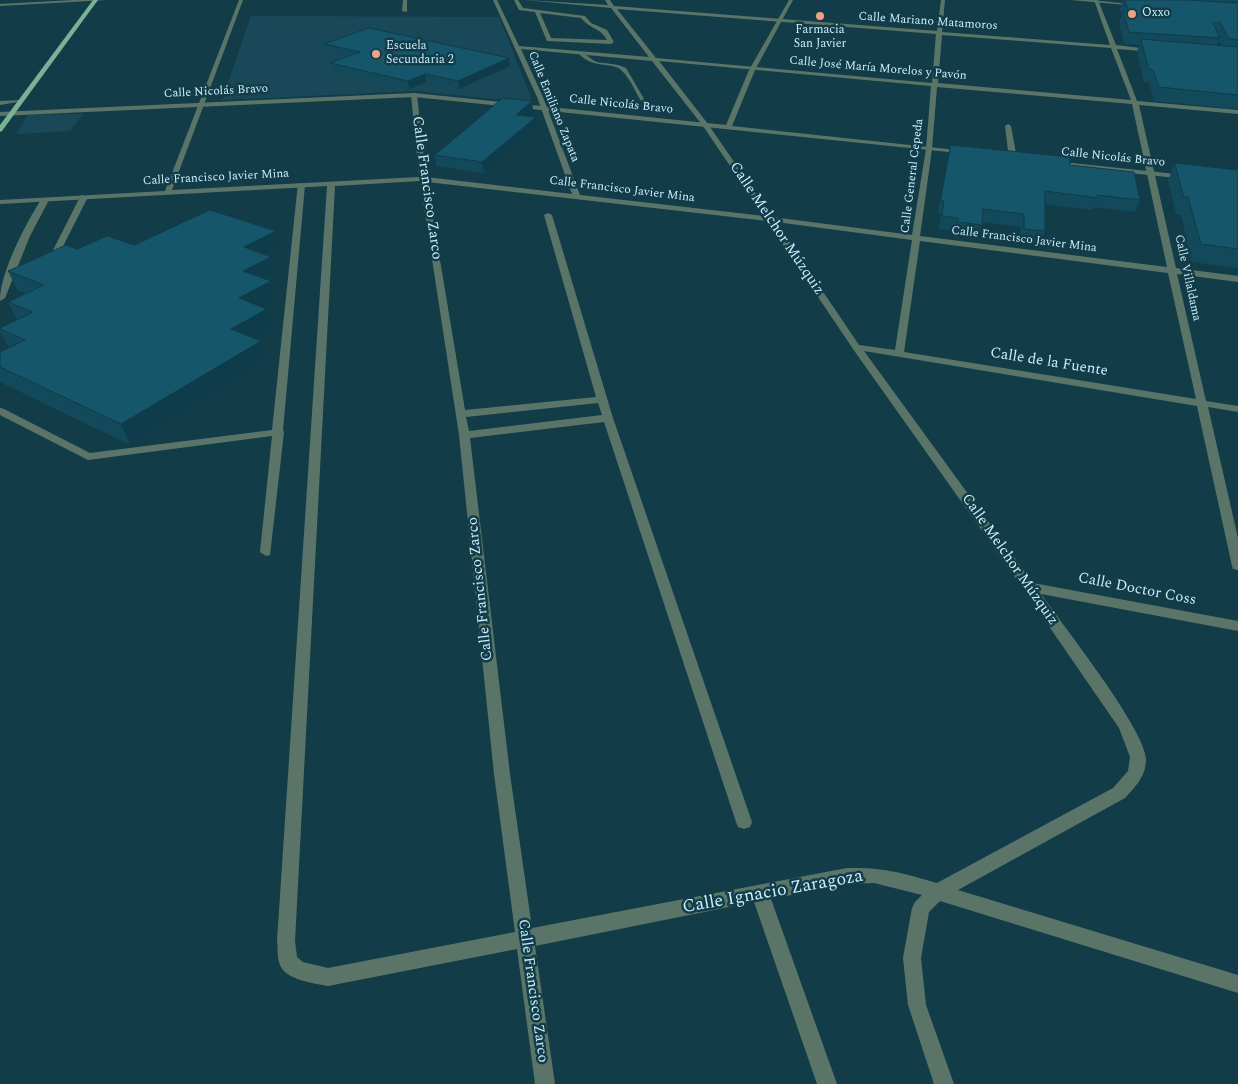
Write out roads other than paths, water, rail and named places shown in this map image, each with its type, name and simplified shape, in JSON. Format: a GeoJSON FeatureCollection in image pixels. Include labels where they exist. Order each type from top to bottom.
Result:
{"type":"FeatureCollection","features":[{"type":"Feature","properties":{"kind":"main road"},"geometry":{"type":"LineString","coordinates":[[0,130],[96,0]]}},
{"type":"Feature","properties":{"kind":"street"},"geometry":{"type":"LineString","coordinates":[[0,5],[105,0]]}},
{"type":"Feature","properties":{"kind":"street"},"geometry":{"type":"LineString","coordinates":[[168,192],[241,0]]}},
{"type":"Feature","properties":{"kind":"street"},"geometry":{"type":"LineString","coordinates":[[405,0],[406,11]]}},
{"type":"Feature","properties":{"kind":"street","name":"Calle Emiliano Zapata"},"geometry":{"type":"LineString","coordinates":[[495,0],[543,107],[577,196]]}},
{"type":"Feature","properties":{"kind":"street"},"geometry":{"type":"LineString","coordinates":[[516,0],[521,9],[582,16],[589,24],[605,31],[611,42],[549,40],[537,11]]}},
{"type":"Feature","properties":{"kind":"street","name":"Calle Mariano Matamoros"},"geometry":{"type":"LineString","coordinates":[[526,0],[614,5],[779,21],[1162,51]]}},
{"type":"Feature","properties":{"kind":"street"},"geometry":{"type":"LineString","coordinates":[[614,5],[631,0]]}},
{"type":"Feature","properties":{"kind":"street"},"geometry":{"type":"LineString","coordinates":[[728,127],[752,70],[791,0]]}},
{"type":"Feature","properties":{"kind":"street","name":"Calle General Cepeda"},"geometry":{"type":"LineString","coordinates":[[899,354],[929,149],[943,0]]}},
{"type":"Feature","properties":{"kind":"street"},"geometry":{"type":"LineString","coordinates":[[1073,0],[1144,5]]}},
{"type":"Feature","properties":{"kind":"street","name":"Calle Villaldama"},"geometry":{"type":"LineString","coordinates":[[1096,1],[1135,104],[1152,173],[1238,566]]}},
{"type":"Feature","properties":{"kind":"street","name":"Calle Melchor Múzquiz"},"geometry":{"type":"LineString","coordinates":[[614,5],[655,61],[706,125],[856,347],[1030,587],[1125,725],[1138,757],[1136,774],[1119,793],[936,892],[921,908],[912,958],[918,1005],[944,1084]]}},
{"type":"Feature","properties":{"kind":"street","name":"Calle José María Morelos y Pavón"},"geometry":{"type":"LineString","coordinates":[[517,47],[752,70],[1238,112]]}},
{"type":"Feature","properties":{"kind":"street"},"geometry":{"type":"LineString","coordinates":[[581,53],[590,62],[622,67],[645,103]]}},
{"type":"Feature","properties":{"kind":"street","name":"Calle Nicolás Bravo"},"geometry":{"type":"LineString","coordinates":[[0,114],[414,95],[543,107],[976,154]]}},
{"type":"Feature","properties":{"kind":"street","name":"Calle Francisco Zarco"},"geometry":{"type":"LineString","coordinates":[[414,95],[423,178],[464,435],[502,774],[545,1084]]}},
{"type":"Feature","properties":{"kind":"street"},"geometry":{"type":"LineString","coordinates":[[0,103],[21,101]]}},
{"type":"Feature","properties":{"kind":"street"},"geometry":{"type":"LineString","coordinates":[[1008,126],[1013,159]]}},
{"type":"Feature","properties":{"kind":"street"},"geometry":{"type":"LineString","coordinates":[[1004,158],[1023,160]]}},
{"type":"Feature","properties":{"kind":"street","name":"Calle Nicolás Bravo"},"geometry":{"type":"LineString","coordinates":[[1052,163],[1190,177]]}},
{"type":"Feature","properties":{"kind":"street","name":"Calle Francisco Javier Mina"},"geometry":{"type":"LineString","coordinates":[[0,202],[423,178],[768,219],[1238,279]]}},
{"type":"Feature","properties":{"kind":"street","name":"Calle Ignacio Zaragoza"},"geometry":{"type":"LineString","coordinates":[[331,183],[286,941],[288,962],[299,970],[328,977],[847,876],[874,875],[900,880],[1238,984]]}},
{"type":"Feature","properties":{"kind":"street"},"geometry":{"type":"LineString","coordinates":[[266,552],[279,432],[301,185]]}},
{"type":"Feature","properties":{"kind":"street"},"geometry":{"type":"LineString","coordinates":[[47,269],[84,197]]}},
{"type":"Feature","properties":{"kind":"street"},"geometry":{"type":"LineString","coordinates":[[0,298],[11,274],[16,254],[45,200]]}},
{"type":"Feature","properties":{"kind":"street"},"geometry":{"type":"LineString","coordinates":[[548,215],[608,418],[744,822]]}},
{"type":"Feature","properties":{"kind":"street","name":"Calle de la Fuente"},"geometry":{"type":"LineString","coordinates":[[856,347],[1238,409]]}},
{"type":"Feature","properties":{"kind":"street"},"geometry":{"type":"LineString","coordinates":[[460,414],[603,399]]}},
{"type":"Feature","properties":{"kind":"street"},"geometry":{"type":"LineString","coordinates":[[0,411],[88,457],[279,432]]}},
{"type":"Feature","properties":{"kind":"street"},"geometry":{"type":"LineString","coordinates":[[464,435],[608,418]]}},
{"type":"Feature","properties":{"kind":"street","name":"Calle Doctor Coss"},"geometry":{"type":"LineString","coordinates":[[1030,587],[1238,626]]}},
{"type":"Feature","properties":{"kind":"street"},"geometry":{"type":"LineString","coordinates":[[760,893],[827,1084]]}},
{"type":"Feature","properties":{"kind":"place","name":"Oxxo"},"geometry":{"type":"Point","coordinates":[1132,14]}},
{"type":"Feature","properties":{"kind":"place","name":"Farmacia San Javier"},"geometry":{"type":"Point","coordinates":[820,16]}},
{"type":"Feature","properties":{"kind":"place","name":"Escuela Secundaria 2"},"geometry":{"type":"Point","coordinates":[376,54]}}]}
